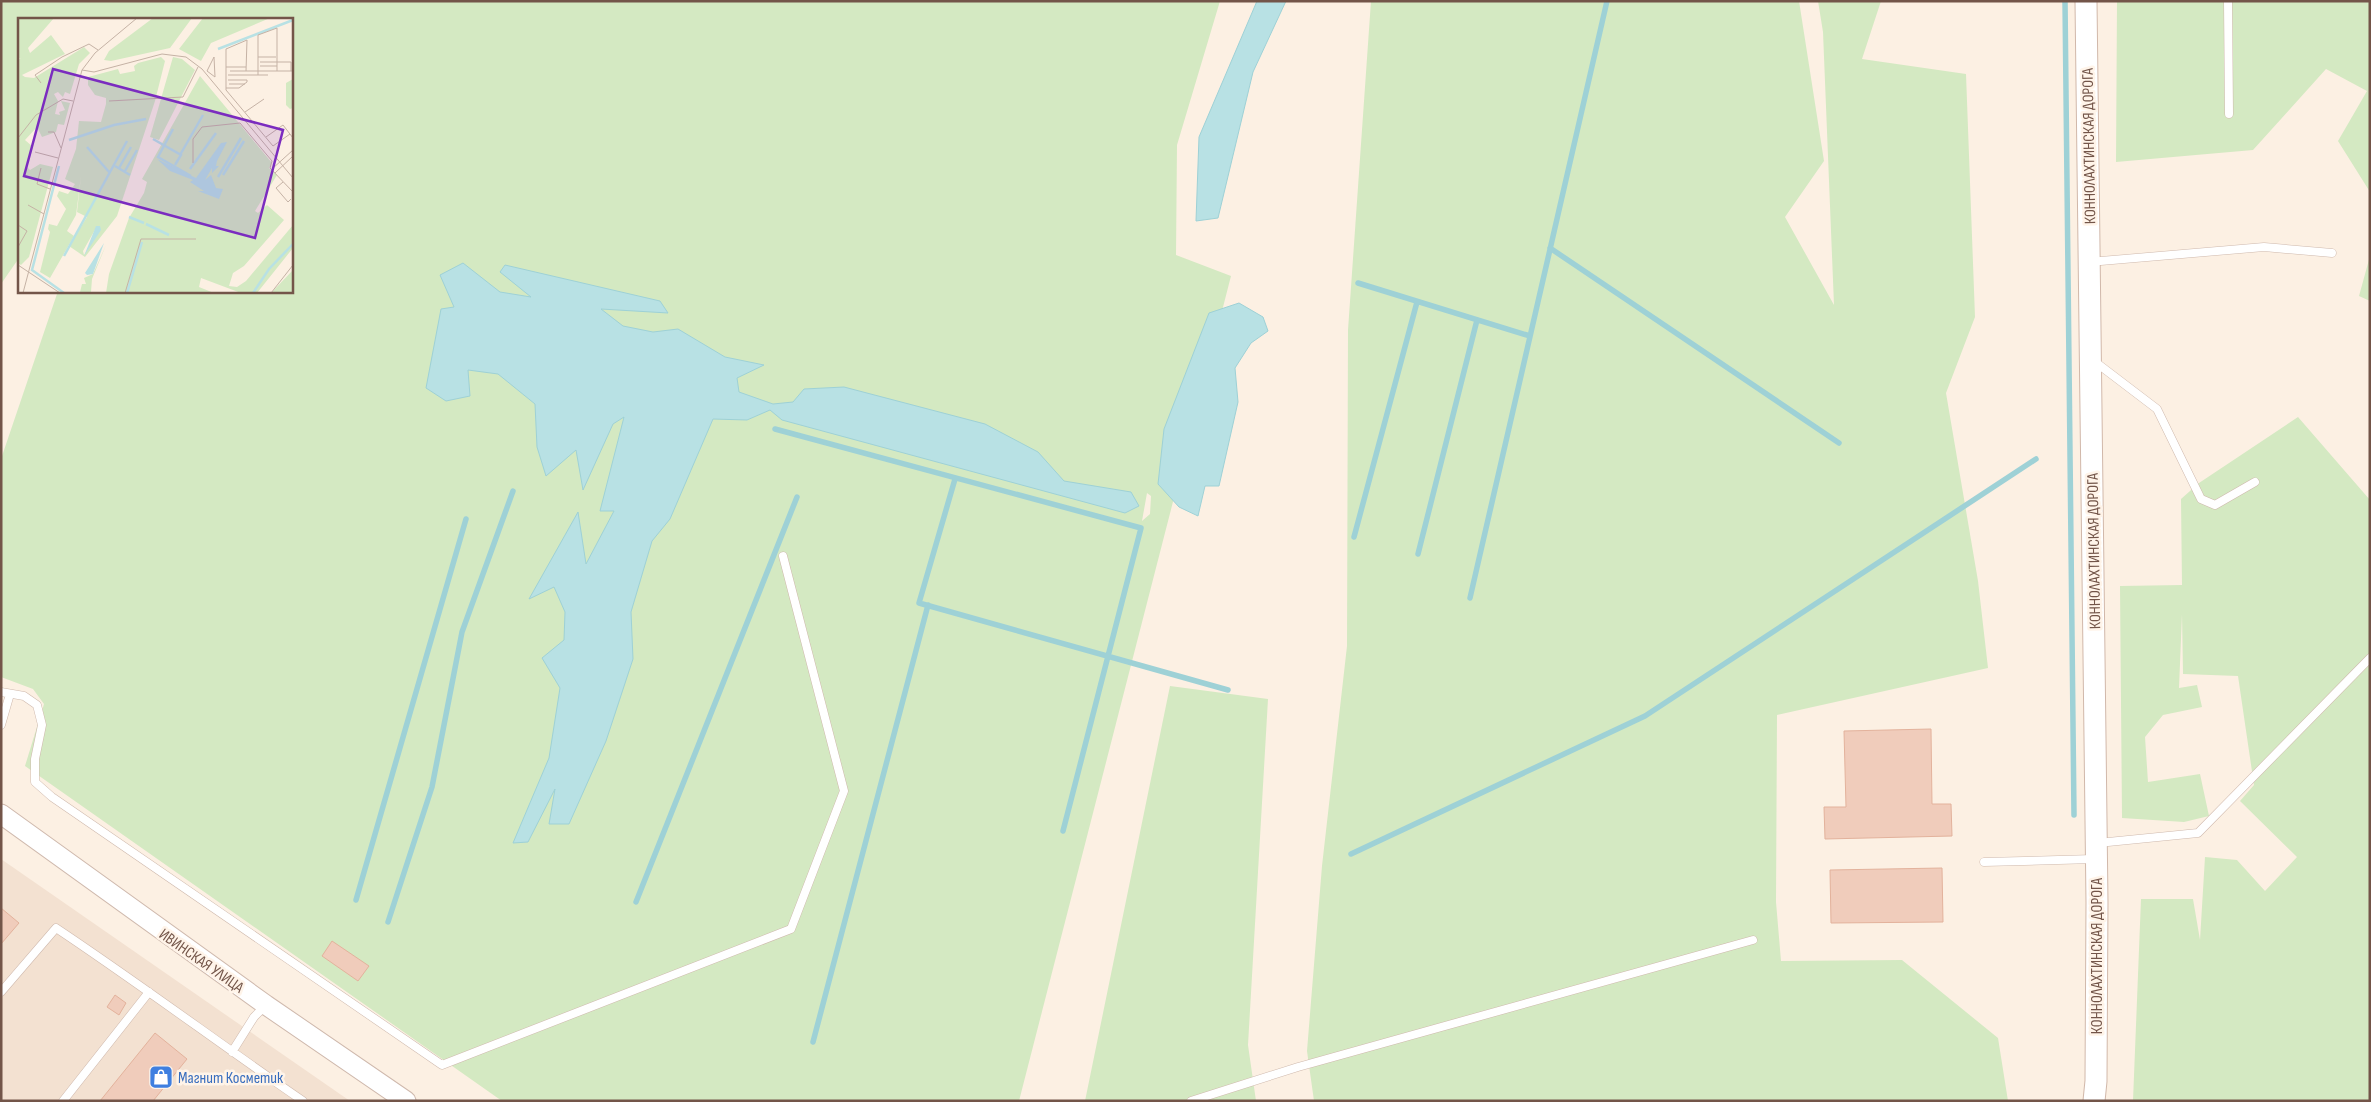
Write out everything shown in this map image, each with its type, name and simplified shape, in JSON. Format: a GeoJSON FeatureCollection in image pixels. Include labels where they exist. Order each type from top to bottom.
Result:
{"type":"FeatureCollection","features":[{"type":"Feature","properties":{"kind":"main road","name":"КОННОЛАХТИНСКАЯ ДОРОГА"},"geometry":{"type":"LineString","coordinates":[[2086,1],[2096,851],[2096,1081],[2094,1101]]}},
{"type":"Feature","properties":{"kind":"street","name":"ИВИНСКАЯ УЛИЦА"},"geometry":{"type":"LineString","coordinates":[[1,814],[266,1005],[406,1101]]}},
{"type":"Feature","properties":{"kind":"lane"},"geometry":{"type":"LineString","coordinates":[[2228,1],[2229,114]]}},
{"type":"Feature","properties":{"kind":"lane"},"geometry":{"type":"LineString","coordinates":[[2089,262],[2264,246],[2332,253]]}},
{"type":"Feature","properties":{"kind":"lane"},"geometry":{"type":"LineString","coordinates":[[2090,358],[2156,409],[2201,499],[2215,505],[2255,482]]}},
{"type":"Feature","properties":{"kind":"lane"},"geometry":{"type":"LineString","coordinates":[[1,692],[24,696],[37,705],[42,725],[35,760],[35,782],[52,797],[442,1065],[790,929],[844,791],[783,556]]}},
{"type":"Feature","properties":{"kind":"lane"},"geometry":{"type":"LineString","coordinates":[[1984,862],[2096,851],[2198,833],[2370,658]]}},
{"type":"Feature","properties":{"kind":"lane"},"geometry":{"type":"LineString","coordinates":[[1,725],[10,694]]}},
{"type":"Feature","properties":{"kind":"lane"},"geometry":{"type":"LineString","coordinates":[[1,992],[56,928],[303,1101]]}},
{"type":"Feature","properties":{"kind":"lane"},"geometry":{"type":"LineString","coordinates":[[1192,1101],[1298,1067],[1753,940]]}},
{"type":"Feature","properties":{"kind":"lane"},"geometry":{"type":"LineString","coordinates":[[63,1101],[149,992]]}},
{"type":"Feature","properties":{"kind":"lane"},"geometry":{"type":"LineString","coordinates":[[232,1052],[254,1017],[266,1005]]}},
{"type":"Feature","properties":{"kind":"shaded area"},"geometry":{"type":"Polygon","coordinates":[[[1,859],[350,1101],[1,1101],[1,859]]]}},
{"type":"Feature","properties":{"kind":"green space"},"geometry":{"type":"Polygon","coordinates":[[[1,1],[1220,1],[1177,145],[1176,255],[1231,276],[1019,1101],[502,1101],[25,766],[44,704],[33,689],[1,677],[1,459],[58,292],[292,292],[292,18],[18,18],[18,259],[1,284],[1,1]],[[1147,493],[1142,521],[1150,514],[1151,496],[1147,493]]]}},
{"type":"Feature","properties":{"kind":"green space"},"geometry":{"type":"Polygon","coordinates":[[[1371,1],[1799,1],[1824,161],[1785,217],[1834,305],[1823,32],[1818,1],[1881,1],[1862,59],[1966,74],[1975,317],[1946,393],[1978,581],[1988,668],[1777,715],[1776,902],[1781,961],[1902,960],[1998,1038],[2008,1101],[1314,1101],[1307,1051],[1322,866],[1347,646],[1348,330],[1371,1]]]}},
{"type":"Feature","properties":{"kind":"green space"},"geometry":{"type":"Polygon","coordinates":[[[2117,1],[2370,1],[2370,192],[2338,141],[2367,91],[2326,69],[2253,150],[2116,162],[2117,1]]]}},
{"type":"Feature","properties":{"kind":"green space"},"geometry":{"type":"Polygon","coordinates":[[[2370,256],[2370,301],[2359,296],[2370,256]]]}},
{"type":"Feature","properties":{"kind":"green space"},"geometry":{"type":"Polygon","coordinates":[[[2298,417],[2370,500],[2370,1101],[2133,1101],[2141,899],[2193,899],[2200,940],[2205,857],[2237,860],[2265,891],[2297,857],[2240,801],[2254,785],[2238,676],[2183,674],[2182,614],[2179,688],[2197,685],[2202,707],[2163,715],[2145,737],[2148,782],[2200,774],[2209,816],[2184,822],[2122,818],[2120,586],[2182,585],[2181,499],[2199,483],[2298,417]]]}},
{"type":"Feature","properties":{"kind":"green space"},"geometry":{"type":"Polygon","coordinates":[[[1170,686],[1268,699],[1248,1045],[1256,1101],[1085,1101],[1170,686]]]}},
{"type":"Feature","properties":{"kind":"water"},"geometry":{"type":"Polygon","coordinates":[[[1257,1],[1286,1],[1253,72],[1218,218],[1196,221],[1199,137],[1257,1]]]}},
{"type":"Feature","properties":{"kind":"water"},"geometry":{"type":"Polygon","coordinates":[[[463,263],[500,292],[531,297],[500,272],[505,265],[660,301],[668,313],[601,309],[623,326],[653,332],[678,329],[725,357],[764,365],[737,378],[739,392],[773,404],[793,402],[804,389],[844,387],[985,424],[1038,452],[1064,481],[1131,492],[1139,506],[1125,513],[782,420],[770,410],[747,420],[713,419],[670,519],[652,541],[631,612],[633,659],[606,741],[569,824],[549,824],[555,789],[528,842],[513,843],[549,758],[560,688],[542,658],[564,640],[565,612],[554,587],[529,599],[578,512],[586,564],[614,511],[600,511],[624,417],[613,424],[583,490],[576,450],[546,476],[537,447],[535,404],[498,374],[468,370],[470,396],[446,401],[426,388],[441,309],[454,307],[440,275],[463,263]]]}},
{"type":"Feature","properties":{"kind":"water"},"geometry":{"type":"Polygon","coordinates":[[[1239,303],[1263,317],[1268,331],[1251,343],[1235,368],[1238,402],[1219,486],[1205,486],[1198,516],[1179,507],[1158,484],[1164,429],[1209,313],[1239,303]]]}},
{"type":"Feature","properties":{"kind":"building"},"geometry":{"type":"Polygon","coordinates":[[[1931,729],[1932,804],[1951,804],[1952,836],[1825,839],[1824,807],[1846,807],[1844,731],[1931,729]]]}},
{"type":"Feature","properties":{"kind":"building"},"geometry":{"type":"Polygon","coordinates":[[[1942,868],[1943,922],[1831,923],[1830,870],[1942,868]]]}},
{"type":"Feature","properties":{"kind":"building"},"geometry":{"type":"Polygon","coordinates":[[[1,908],[19,923],[1,944],[1,908]]]}},
{"type":"Feature","properties":{"kind":"building"},"geometry":{"type":"Polygon","coordinates":[[[332,941],[369,966],[358,981],[322,956],[332,941]]]}},
{"type":"Feature","properties":{"kind":"building"},"geometry":{"type":"Polygon","coordinates":[[[115,995],[126,1003],[119,1015],[107,1007],[115,995]]]}},
{"type":"Feature","properties":{"kind":"building"},"geometry":{"type":"Polygon","coordinates":[[[155,1033],[187,1059],[153,1101],[100,1101],[155,1033]]]}},
{"type":"Feature","properties":{"kind":"waterway"},"geometry":{"type":"LineString","coordinates":[[1470,598],[1607,1]]}},
{"type":"Feature","properties":{"kind":"waterway"},"geometry":{"type":"LineString","coordinates":[[2065,1],[2074,815]]}},
{"type":"Feature","properties":{"kind":"waterway"},"geometry":{"type":"LineString","coordinates":[[1550,248],[1839,443]]}},
{"type":"Feature","properties":{"kind":"waterway"},"geometry":{"type":"LineString","coordinates":[[1358,283],[1530,336]]}},
{"type":"Feature","properties":{"kind":"waterway"},"geometry":{"type":"LineString","coordinates":[[1354,537],[1417,302]]}},
{"type":"Feature","properties":{"kind":"waterway"},"geometry":{"type":"LineString","coordinates":[[1418,554],[1477,320]]}},
{"type":"Feature","properties":{"kind":"waterway"},"geometry":{"type":"LineString","coordinates":[[775,429],[1141,528],[1063,831]]}},
{"type":"Feature","properties":{"kind":"waterway"},"geometry":{"type":"LineString","coordinates":[[1351,854],[1645,716],[2036,459]]}},
{"type":"Feature","properties":{"kind":"waterway"},"geometry":{"type":"LineString","coordinates":[[955,479],[919,603],[1228,690]]}},
{"type":"Feature","properties":{"kind":"waterway"},"geometry":{"type":"LineString","coordinates":[[388,922],[432,787],[462,632],[513,491]]}},
{"type":"Feature","properties":{"kind":"waterway"},"geometry":{"type":"LineString","coordinates":[[636,902],[797,497]]}},
{"type":"Feature","properties":{"kind":"waterway"},"geometry":{"type":"LineString","coordinates":[[356,900],[466,519]]}},
{"type":"Feature","properties":{"kind":"waterway"},"geometry":{"type":"LineString","coordinates":[[813,1042],[928,605]]}},
{"type":"Feature","properties":{"kind":"place","name":"Магнит Косметик"},"geometry":{"type":"Point","coordinates":[161,1077]}}]}
